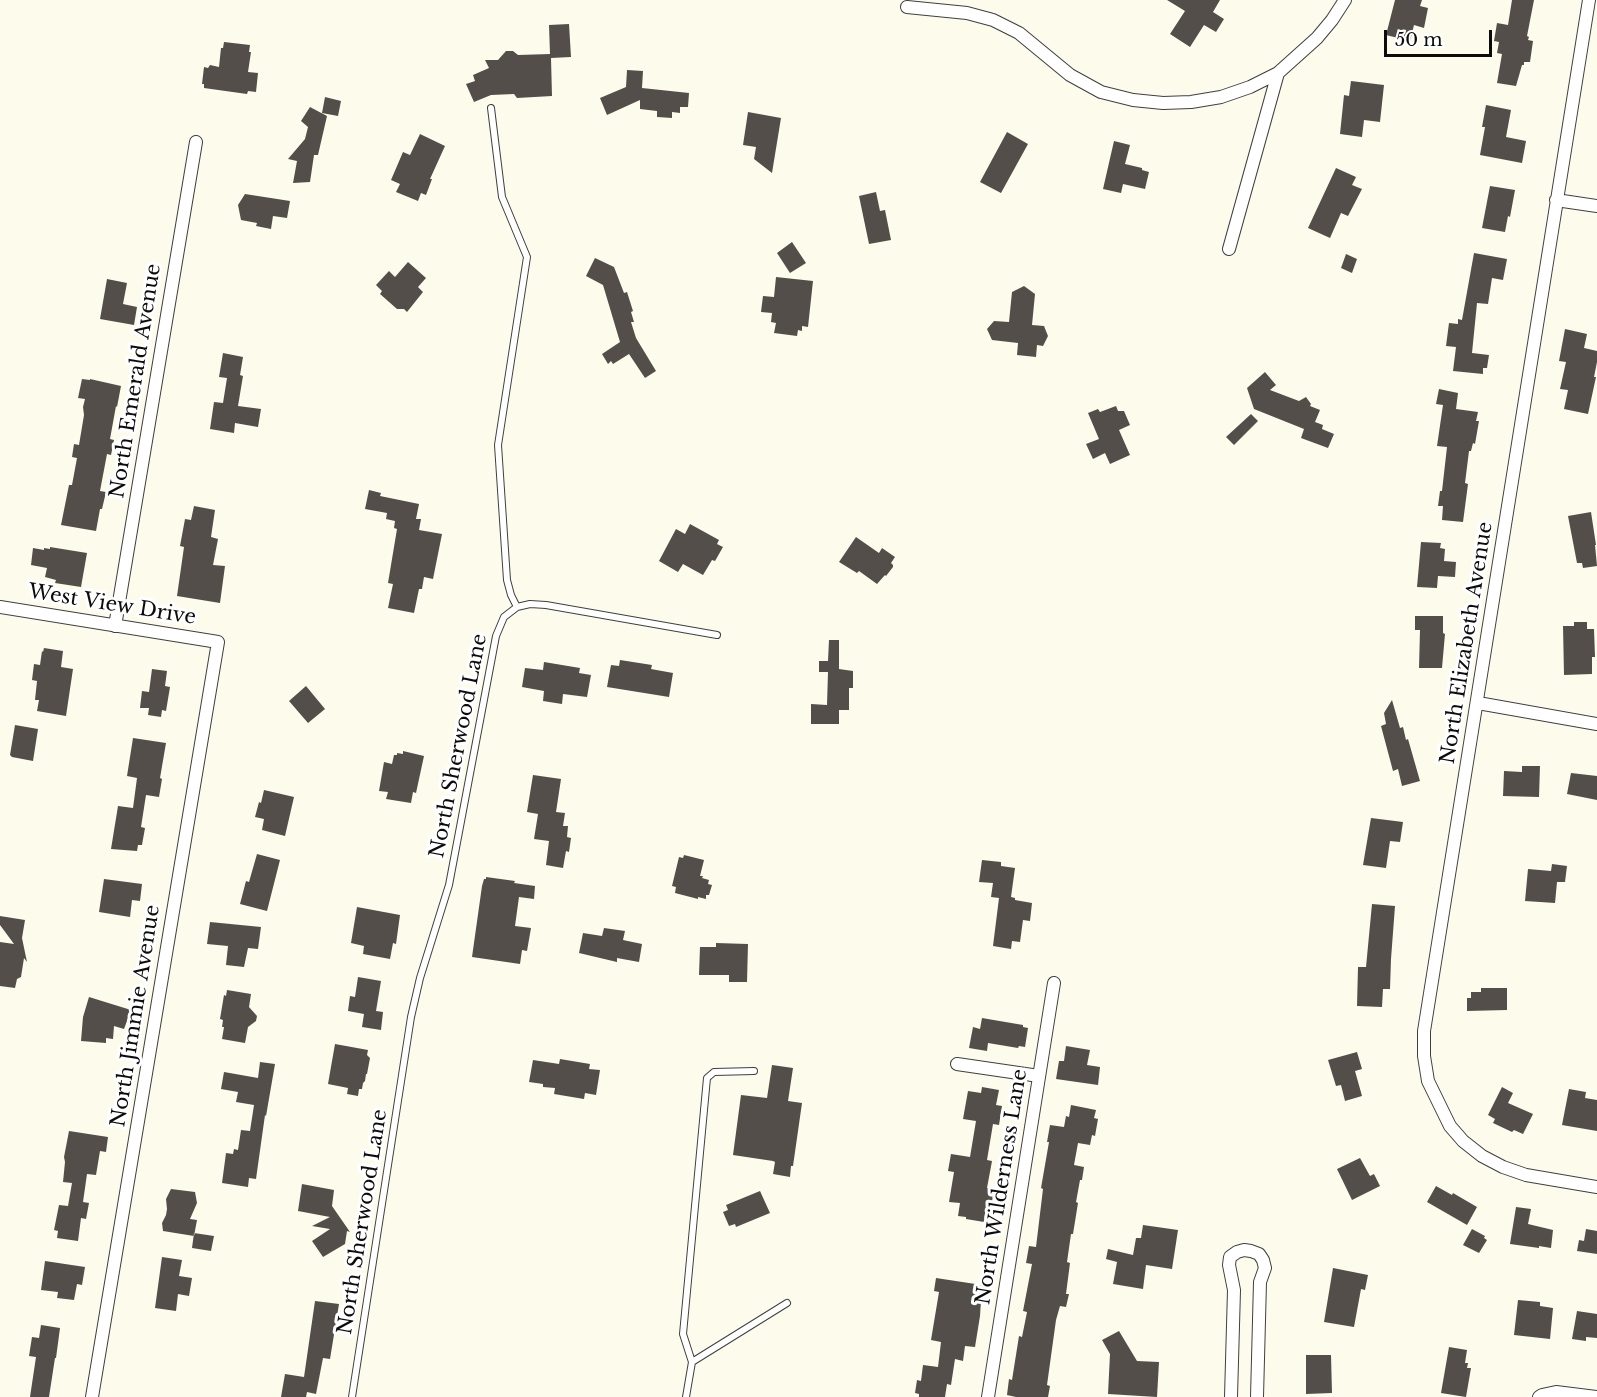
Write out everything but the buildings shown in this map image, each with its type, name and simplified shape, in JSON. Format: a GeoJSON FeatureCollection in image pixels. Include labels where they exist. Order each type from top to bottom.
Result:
{"type":"FeatureCollection","features":[{"type":"Feature","properties":{"kind":"street"},"geometry":{"type":"LineString","coordinates":[[907,7],[967,13],[993,20],[1019,33],[1070,75],[1101,92],[1133,100],[1191,102],[1221,97],[1250,87],[1278,73],[1317,38],[1345,0]]}},
{"type":"Feature","properties":{"kind":"street","name":"North Elizabeth Avenue"},"geometry":{"type":"LineString","coordinates":[[1589,0],[1424,1031],[1424,1056],[1428,1081],[1450,1126],[1463,1141],[1482,1156],[1526,1175],[1597,1187]]}},
{"type":"Feature","properties":{"kind":"street"},"geometry":{"type":"LineString","coordinates":[[1229,249],[1278,73]]}},
{"type":"Feature","properties":{"kind":"street","name":"North Emerald Avenue"},"geometry":{"type":"LineString","coordinates":[[115,626],[196,142]]}},
{"type":"Feature","properties":{"kind":"street"},"geometry":{"type":"LineString","coordinates":[[1556,200],[1597,206]]}},
{"type":"Feature","properties":{"kind":"street","name":"West View Drive"},"geometry":{"type":"LineString","coordinates":[[0,607],[218,642]]}},
{"type":"Feature","properties":{"kind":"street","name":"North Jimmie Avenue"},"geometry":{"type":"LineString","coordinates":[[92,1397],[218,642]]}},
{"type":"Feature","properties":{"kind":"street"},"geometry":{"type":"LineString","coordinates":[[1478,703],[1597,724]]}},
{"type":"Feature","properties":{"kind":"street","name":"North Wilderness Lane"},"geometry":{"type":"LineString","coordinates":[[988,1397],[1054,983]]}},
{"type":"Feature","properties":{"kind":"street"},"geometry":{"type":"LineString","coordinates":[[957,1065],[1039,1076]]}},
{"type":"Feature","properties":{"kind":"street"},"geometry":{"type":"LineString","coordinates":[[1231,1397],[1234,1290],[1229,1265],[1230,1257],[1244,1250],[1259,1254],[1265,1268],[1260,1282],[1257,1397]]}},
{"type":"Feature","properties":{"kind":"street"},"geometry":{"type":"LineString","coordinates":[[1539,1397],[1556,1392],[1597,1397]]}},
{"type":"Feature","properties":{"kind":"lane"},"geometry":{"type":"LineString","coordinates":[[491,108],[502,197],[527,257],[498,445],[507,580],[511,595],[517,607],[530,604],[546,605],[717,635]]}},
{"type":"Feature","properties":{"kind":"lane","name":"North Sherwood Lane"},"geometry":{"type":"LineString","coordinates":[[352,1397],[411,1017],[420,978],[449,885],[496,636],[504,617],[517,607]]}},
{"type":"Feature","properties":{"kind":"lane"},"geometry":{"type":"LineString","coordinates":[[686,1397],[692,1362],[683,1334],[707,1078],[714,1072],[754,1071]]}},
{"type":"Feature","properties":{"kind":"lane"},"geometry":{"type":"LineString","coordinates":[[692,1362],[787,1303]]}}]}
